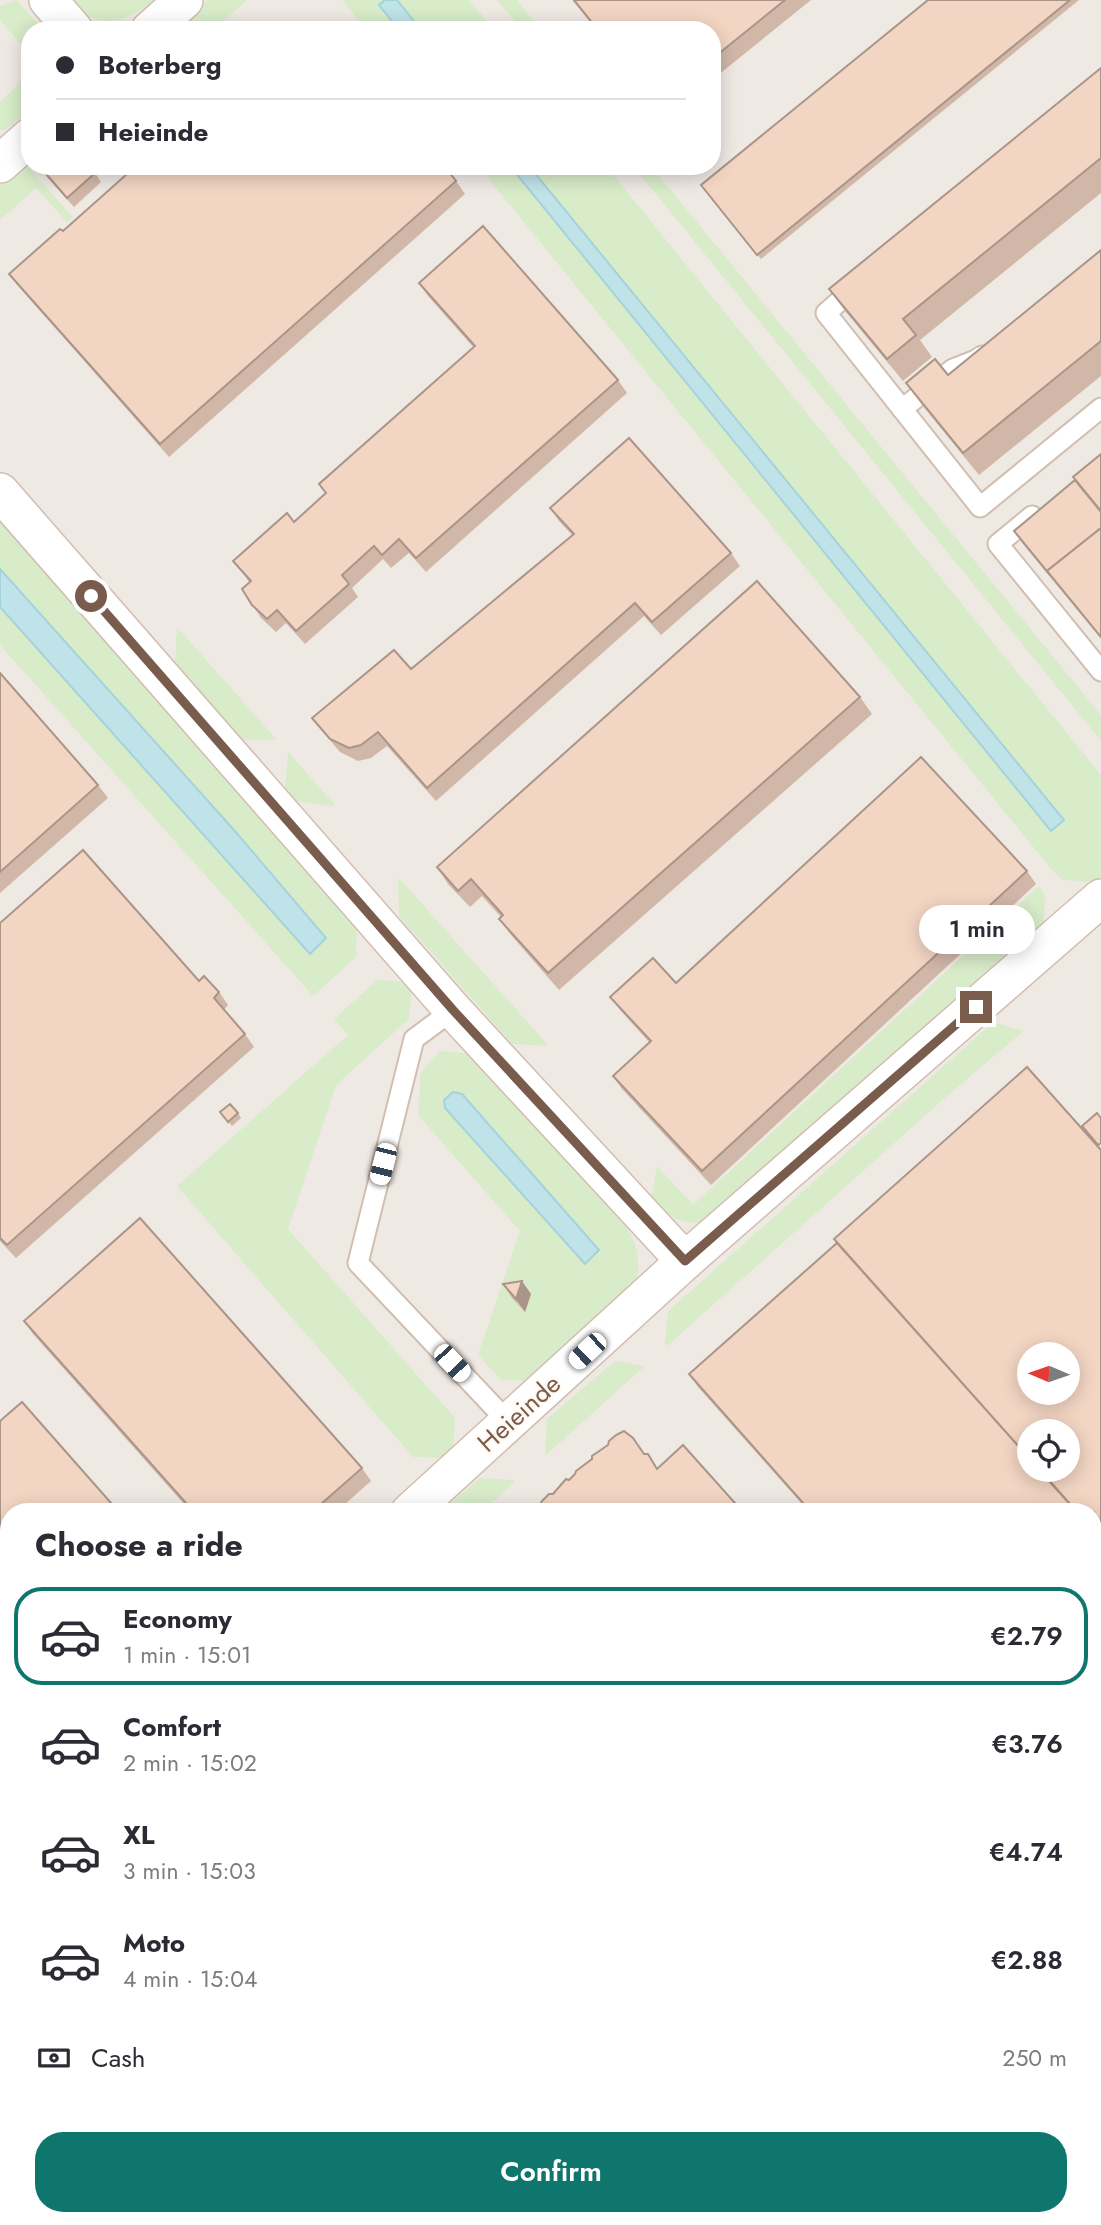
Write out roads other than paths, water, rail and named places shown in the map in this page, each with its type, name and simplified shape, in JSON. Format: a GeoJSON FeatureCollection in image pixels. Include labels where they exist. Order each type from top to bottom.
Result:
{"type":"FeatureCollection","features":[{"type":"Feature","properties":{"kind":"street"},"geometry":{"type":"LineString","coordinates":[[48,0],[66,21]]}},
{"type":"Feature","properties":{"kind":"street"},"geometry":{"type":"LineString","coordinates":[[160,21],[184,0]]}},
{"type":"Feature","properties":{"kind":"street"},"geometry":{"type":"LineString","coordinates":[[0,164],[21,145]]}},
{"type":"Feature","properties":{"kind":"street"},"geometry":{"type":"LineString","coordinates":[[0,492],[453,1010],[685,1261]]}},
{"type":"Feature","properties":{"kind":"street","name":"Heieinde"},"geometry":{"type":"LineString","coordinates":[[420,1503],[685,1261],[1101,898]]}},
{"type":"Feature","properties":{"kind":"lane"},"geometry":{"type":"LineString","coordinates":[[868,277],[826,313],[979,507],[1101,408]]}},
{"type":"Feature","properties":{"kind":"lane"},"geometry":{"type":"LineString","coordinates":[[902,409],[953,369],[976,360],[997,344]]}},
{"type":"Feature","properties":{"kind":"lane"},"geometry":{"type":"LineString","coordinates":[[1050,502],[998,544],[1101,671]]}},
{"type":"Feature","properties":{"kind":"lane"},"geometry":{"type":"LineString","coordinates":[[453,1010],[414,1039],[358,1263],[509,1423]]}},
{"type":"Feature","properties":{"kind":"water"},"geometry":{"type":"Polygon","coordinates":[[[385,0],[397,0],[414,21],[392,21],[379,5],[385,0]]]}},
{"type":"Feature","properties":{"kind":"water"},"geometry":{"type":"Polygon","coordinates":[[[517,175],[536,175],[1064,820],[1051,831],[517,175]]]}},
{"type":"Feature","properties":{"kind":"water"},"geometry":{"type":"Polygon","coordinates":[[[0,569],[234,830],[326,938],[310,954],[0,607],[0,569]]]}},
{"type":"Feature","properties":{"kind":"water"},"geometry":{"type":"Polygon","coordinates":[[[453,1092],[462,1094],[599,1250],[585,1264],[445,1108],[444,1100],[453,1092]]]}}]}
